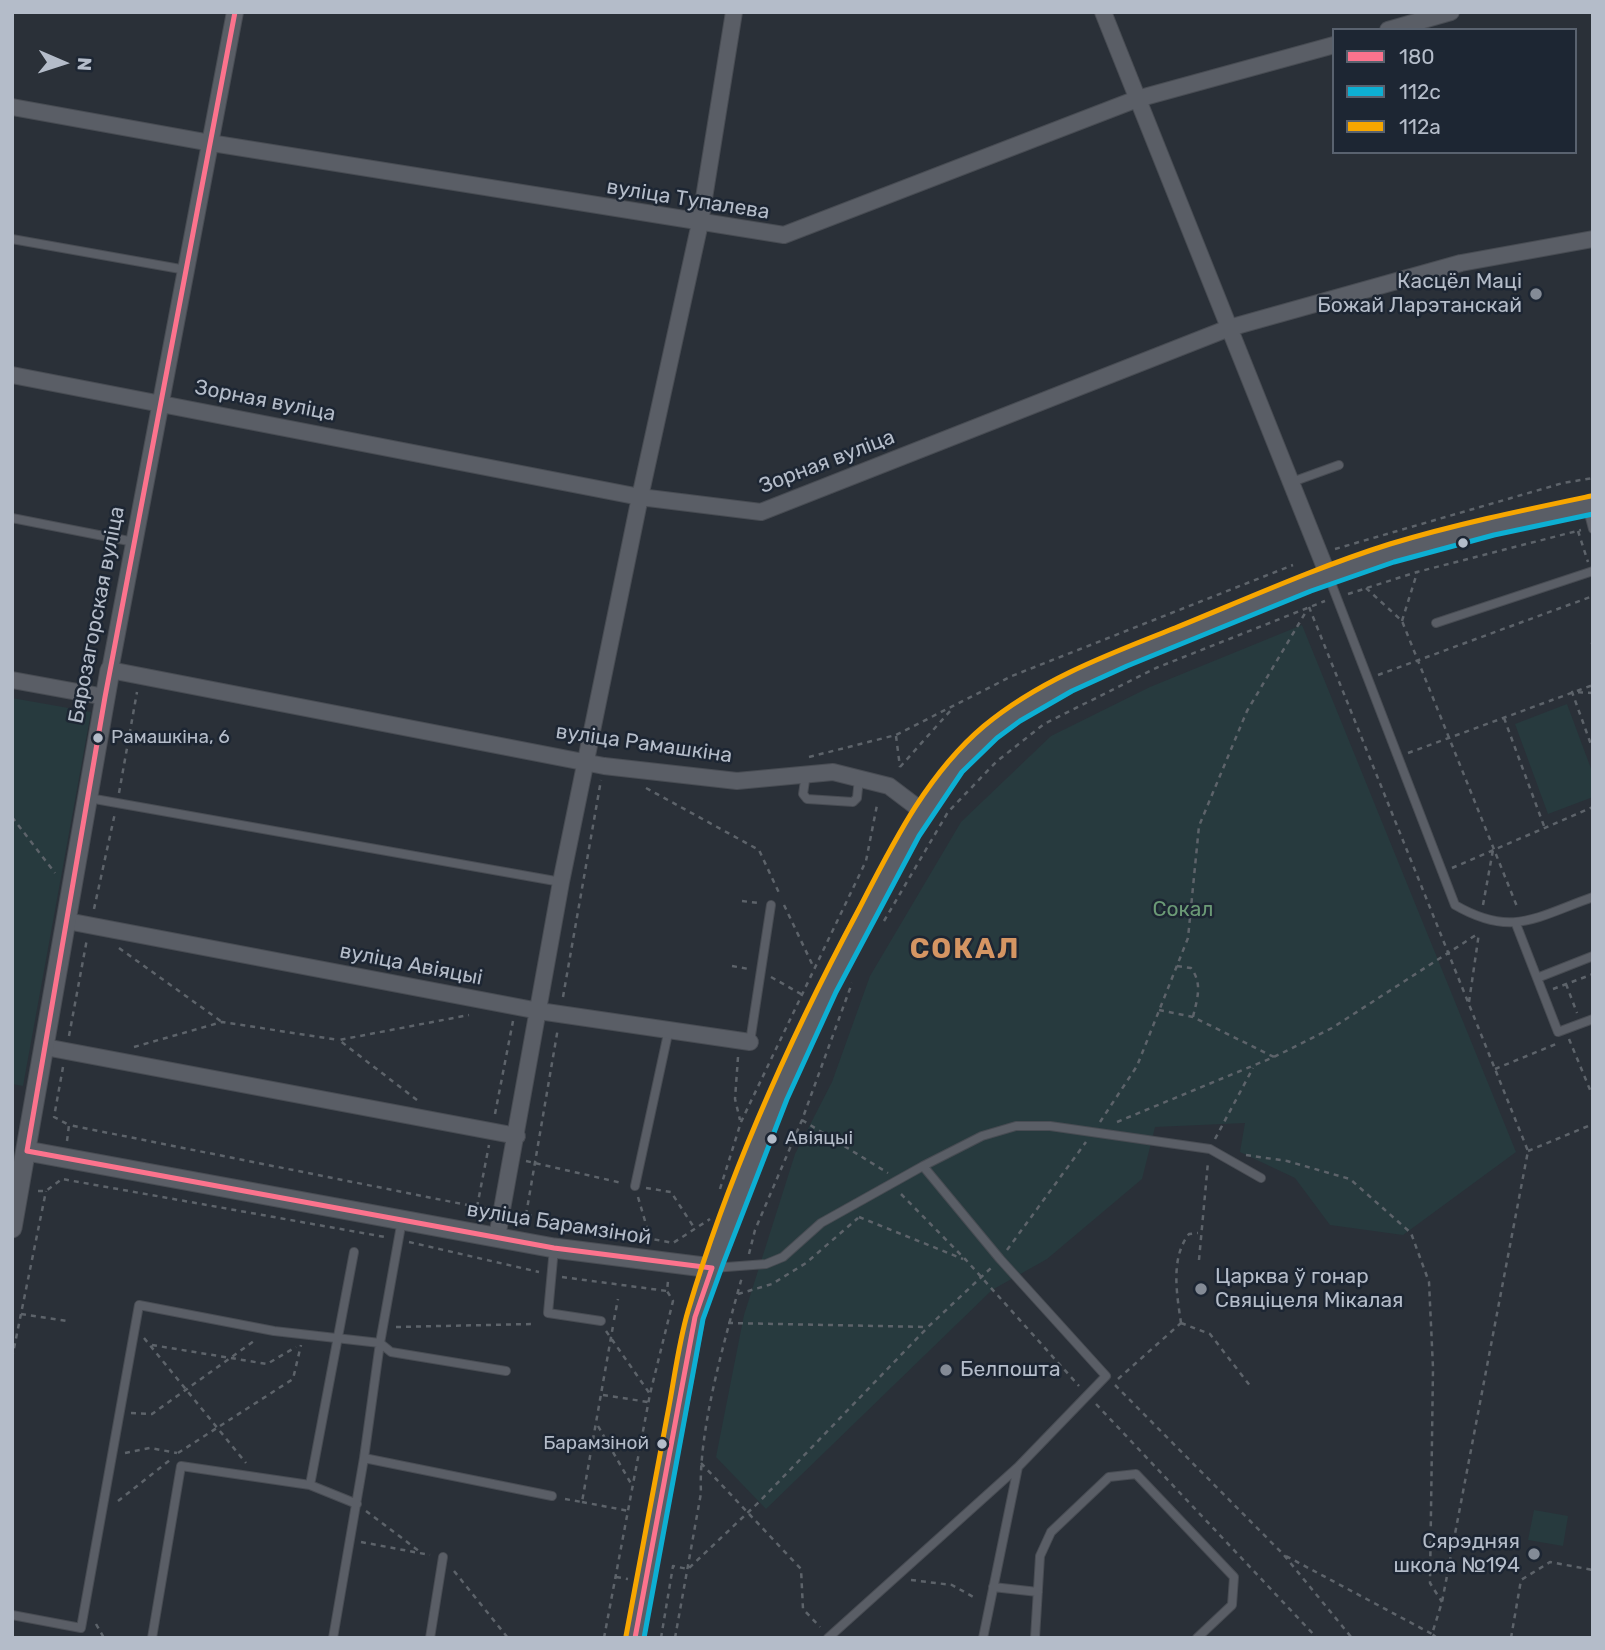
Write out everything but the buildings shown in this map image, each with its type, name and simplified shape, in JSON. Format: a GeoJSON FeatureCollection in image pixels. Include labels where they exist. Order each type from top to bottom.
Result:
{"type":"FeatureCollection","features":[{"type":"Feature","properties":{"kind":"street","name":"Бярозагорская вуліца"},"geometry":{"type":"LineString","coordinates":[[12,1228],[20,1189],[20,1150],[45,1048],[105,697],[235,12]]}},
{"type":"Feature","properties":{"kind":"street"},"geometry":{"type":"LineString","coordinates":[[497,1237],[561,882],[699,223],[734,12]]}},
{"type":"Feature","properties":{"kind":"street"},"geometry":{"type":"LineString","coordinates":[[1103,12],[1328,575]]}},
{"type":"Feature","properties":{"kind":"street"},"geometry":{"type":"LineString","coordinates":[[1395,28],[1451,12]]}},
{"type":"Feature","properties":{"kind":"street","name":"вуліца Тупалева"},"geometry":{"type":"LineString","coordinates":[[12,107],[211,143],[783,236],[1137,99],[1332,46]]}},
{"type":"Feature","properties":{"kind":"street","name":"Зорная вуліца"},"geometry":{"type":"LineString","coordinates":[[12,375],[161,401],[640,497],[761,512],[1229,328],[1461,263],[1593,239]]}},
{"type":"Feature","properties":{"kind":"street"},"geometry":{"type":"LineString","coordinates":[[635,1638],[695,1317],[712,1268],[763,1136],[845,952],[922,811],[968,752],[1025,706],[1103,666],[1328,575],[1481,529],[1590,506]]}},
{"type":"Feature","properties":{"kind":"street","name":"вуліца Рамашкіна"},"geometry":{"type":"LineString","coordinates":[[110,670],[604,766],[737,781],[806,766],[888,786],[922,811]]}},
{"type":"Feature","properties":{"kind":"street"},"geometry":{"type":"LineString","coordinates":[[12,680],[105,697]]}},
{"type":"Feature","properties":{"kind":"street","name":"вуліца Авіяцыі"},"geometry":{"type":"LineString","coordinates":[[66,921],[560,1014],[745,1041]]}},
{"type":"Feature","properties":{"kind":"street"},"geometry":{"type":"LineString","coordinates":[[45,1048],[517,1136]]}},
{"type":"Feature","properties":{"kind":"street","name":"вуліца Барамзіной"},"geometry":{"type":"LineString","coordinates":[[20,1150],[400,1230],[497,1237],[554,1248],[712,1268]]}},
{"type":"Feature","properties":{"kind":"lane"},"geometry":{"type":"LineString","coordinates":[[12,239],[186,270]]}},
{"type":"Feature","properties":{"kind":"lane"},"geometry":{"type":"LineString","coordinates":[[1292,482],[1339,465]]}},
{"type":"Feature","properties":{"kind":"lane"},"geometry":{"type":"LineString","coordinates":[[1590,506],[1593,529]]}},
{"type":"Feature","properties":{"kind":"lane"},"geometry":{"type":"LineString","coordinates":[[12,518],[134,542]]}},
{"type":"Feature","properties":{"kind":"lane"},"geometry":{"type":"LineString","coordinates":[[1436,623],[1592,571]]}},
{"type":"Feature","properties":{"kind":"lane"},"geometry":{"type":"LineString","coordinates":[[1328,575],[1455,905],[1480,920],[1520,923],[1593,897]]}},
{"type":"Feature","properties":{"kind":"lane"},"geometry":{"type":"LineString","coordinates":[[806,766],[803,794],[807,799],[853,802],[857,798],[859,777]]}},
{"type":"Feature","properties":{"kind":"lane"},"geometry":{"type":"LineString","coordinates":[[88,798],[561,882]]}},
{"type":"Feature","properties":{"kind":"lane"},"geometry":{"type":"LineString","coordinates":[[745,1041],[761,971],[771,905]]}},
{"type":"Feature","properties":{"kind":"lane"},"geometry":{"type":"LineString","coordinates":[[1520,923],[1541,976],[1558,1032],[1593,1019]]}},
{"type":"Feature","properties":{"kind":"lane"},"geometry":{"type":"LineString","coordinates":[[1541,976],[1593,956]]}},
{"type":"Feature","properties":{"kind":"lane"},"geometry":{"type":"LineString","coordinates":[[635,1186],[669,1029]]}},
{"type":"Feature","properties":{"kind":"lane"},"geometry":{"type":"LineString","coordinates":[[712,1268],[766,1264],[783,1256],[821,1223],[893,1180],[982,1136],[1016,1126],[1094,1131],[1210,1149],[1261,1178]]}},
{"type":"Feature","properties":{"kind":"lane"},"geometry":{"type":"LineString","coordinates":[[829,1637],[1018,1467],[1106,1376],[1000,1259],[923,1166]]}},
{"type":"Feature","properties":{"kind":"lane"},"geometry":{"type":"LineString","coordinates":[[333,1638],[400,1230]]}},
{"type":"Feature","properties":{"kind":"lane"},"geometry":{"type":"LineString","coordinates":[[554,1248],[548,1313],[601,1321]]}},
{"type":"Feature","properties":{"kind":"lane"},"geometry":{"type":"LineString","coordinates":[[310,1485],[335,1338],[354,1252]]}},
{"type":"Feature","properties":{"kind":"lane"},"geometry":{"type":"LineString","coordinates":[[12,1615],[81,1628],[139,1305],[268,1330],[380,1343],[391,1352],[506,1371]]}},
{"type":"Feature","properties":{"kind":"lane"},"geometry":{"type":"LineString","coordinates":[[364,1458],[552,1496]]}},
{"type":"Feature","properties":{"kind":"lane"},"geometry":{"type":"LineString","coordinates":[[152,1638],[181,1466],[310,1485],[357,1504]]}},
{"type":"Feature","properties":{"kind":"lane"},"geometry":{"type":"LineString","coordinates":[[983,1638],[1018,1467]]}},
{"type":"Feature","properties":{"kind":"lane"},"geometry":{"type":"LineString","coordinates":[[1035,1638],[1040,1556],[1051,1532],[1109,1477],[1136,1475],[1234,1577],[1232,1605],[1197,1638]]}},
{"type":"Feature","properties":{"kind":"lane"},"geometry":{"type":"LineString","coordinates":[[430,1638],[443,1557]]}},
{"type":"Feature","properties":{"kind":"lane"},"geometry":{"type":"LineString","coordinates":[[993,1587],[1038,1592]]}},
{"type":"Feature","properties":{"kind":"path"},"geometry":{"type":"LineString","coordinates":[[1332,550],[1563,483],[1593,478]]}},
{"type":"Feature","properties":{"kind":"path"},"geometry":{"type":"LineString","coordinates":[[1520,923],[1402,621],[1366,588],[1417,572],[1593,529]]}},
{"type":"Feature","properties":{"kind":"path"},"geometry":{"type":"LineString","coordinates":[[1578,531],[1592,571]]}},
{"type":"Feature","properties":{"kind":"path"},"geometry":{"type":"LineString","coordinates":[[806,766],[896,735],[1012,676],[1293,565]]}},
{"type":"Feature","properties":{"kind":"path"},"geometry":{"type":"LineString","coordinates":[[1402,621],[1417,572]]}},
{"type":"Feature","properties":{"kind":"path"},"geometry":{"type":"LineString","coordinates":[[1368,679],[1593,596]]}},
{"type":"Feature","properties":{"kind":"path"},"geometry":{"type":"LineString","coordinates":[[881,926],[948,812],[996,762],[1044,724],[1156,668],[1308,607]]}},
{"type":"Feature","properties":{"kind":"path"},"geometry":{"type":"LineString","coordinates":[[1308,607],[1528,1151],[1442,1602],[1432,1636]]}},
{"type":"Feature","properties":{"kind":"path"},"geometry":{"type":"LineString","coordinates":[[688,1569],[748,1512],[928,1327],[1000,1259],[1094,1131],[1137,1066],[1188,938],[1199,825],[1247,711],[1308,607]]}},
{"type":"Feature","properties":{"kind":"path"},"geometry":{"type":"LineString","coordinates":[[140,675],[54,1117],[69,1125],[477,1208],[673,1243],[712,1217]]}},
{"type":"Feature","properties":{"kind":"path"},"geometry":{"type":"LineString","coordinates":[[1398,757],[1593,685]]}},
{"type":"Feature","properties":{"kind":"path"},"geometry":{"type":"LineString","coordinates":[[1572,692],[1593,693]]}},
{"type":"Feature","properties":{"kind":"path"},"geometry":{"type":"LineString","coordinates":[[1572,692],[1593,750]]}},
{"type":"Feature","properties":{"kind":"path"},"geometry":{"type":"LineString","coordinates":[[896,735],[900,767],[954,707]]}},
{"type":"Feature","properties":{"kind":"path"},"geometry":{"type":"LineString","coordinates":[[1504,717],[1544,826]]}},
{"type":"Feature","properties":{"kind":"path"},"geometry":{"type":"LineString","coordinates":[[526,1215],[538,1163],[560,1014],[604,766]]}},
{"type":"Feature","properties":{"kind":"path"},"geometry":{"type":"LineString","coordinates":[[639,785],[759,850],[814,968]]}},
{"type":"Feature","properties":{"kind":"path"},"geometry":{"type":"LineString","coordinates":[[719,1194],[741,1122],[866,861],[877,805]]}},
{"type":"Feature","properties":{"kind":"path"},"geometry":{"type":"LineString","coordinates":[[1443,872],[1593,807]]}},
{"type":"Feature","properties":{"kind":"path"},"geometry":{"type":"LineString","coordinates":[[12,817],[71,892]]}},
{"type":"Feature","properties":{"kind":"path"},"geometry":{"type":"LineString","coordinates":[[1094,1131],[1254,1066],[1332,1028],[1447,951],[1479,933]]}},
{"type":"Feature","properties":{"kind":"path"},"geometry":{"type":"LineString","coordinates":[[112,943],[222,1022]]}},
{"type":"Feature","properties":{"kind":"path"},"geometry":{"type":"LineString","coordinates":[[732,966],[761,971],[802,994]]}},
{"type":"Feature","properties":{"kind":"path"},"geometry":{"type":"LineString","coordinates":[[1177,966],[1191,968],[1197,975],[1199,987],[1193,1017]]}},
{"type":"Feature","properties":{"kind":"path"},"geometry":{"type":"LineString","coordinates":[[755,1230],[802,1120],[856,973]]}},
{"type":"Feature","properties":{"kind":"path"},"geometry":{"type":"LineString","coordinates":[[1541,976],[1550,990],[1593,974]]}},
{"type":"Feature","properties":{"kind":"path"},"geometry":{"type":"LineString","coordinates":[[1566,984],[1578,1013],[1562,1020],[1593,1097]]}},
{"type":"Feature","properties":{"kind":"path"},"geometry":{"type":"LineString","coordinates":[[477,1208],[516,1006]]}},
{"type":"Feature","properties":{"kind":"path"},"geometry":{"type":"LineString","coordinates":[[1159,1010],[1193,1017],[1274,1057]]}},
{"type":"Feature","properties":{"kind":"path"},"geometry":{"type":"LineString","coordinates":[[133,1047],[222,1022],[339,1040],[475,1014]]}},
{"type":"Feature","properties":{"kind":"path"},"geometry":{"type":"LineString","coordinates":[[339,1040],[447,1124]]}},
{"type":"Feature","properties":{"kind":"path"},"geometry":{"type":"LineString","coordinates":[[741,1122],[735,1099],[745,1041]]}},
{"type":"Feature","properties":{"kind":"path"},"geometry":{"type":"LineString","coordinates":[[1495,1069],[1557,1044]]}},
{"type":"Feature","properties":{"kind":"path"},"geometry":{"type":"LineString","coordinates":[[1199,1259],[1210,1149],[1254,1066]]}},
{"type":"Feature","properties":{"kind":"path"},"geometry":{"type":"LineString","coordinates":[[802,1120],[887,1170],[900,1193],[966,1260],[1087,1395],[1317,1638]]}},
{"type":"Feature","properties":{"kind":"path"},"geometry":{"type":"LineString","coordinates":[[1528,1151],[1593,1124]]}},
{"type":"Feature","properties":{"kind":"path"},"geometry":{"type":"LineString","coordinates":[[62,1179],[69,1125]]}},
{"type":"Feature","properties":{"kind":"path"},"geometry":{"type":"LineString","coordinates":[[1210,1149],[1287,1161],[1350,1179],[1411,1233],[1429,1282],[1433,1368],[1430,1583],[1442,1602]]}},
{"type":"Feature","properties":{"kind":"path"},"geometry":{"type":"LineString","coordinates":[[513,1158],[670,1192],[695,1230]]}},
{"type":"Feature","properties":{"kind":"path"},"geometry":{"type":"LineString","coordinates":[[20,1189],[46,1191],[62,1179],[400,1230],[551,1275],[667,1291]]}},
{"type":"Feature","properties":{"kind":"path"},"geometry":{"type":"LineString","coordinates":[[635,1186],[650,1238]]}},
{"type":"Feature","properties":{"kind":"path"},"geometry":{"type":"LineString","coordinates":[[12,1358],[46,1191]]}},
{"type":"Feature","properties":{"kind":"path"},"geometry":{"type":"LineString","coordinates":[[738,1294],[772,1284],[806,1263],[869,1211]]}},
{"type":"Feature","properties":{"kind":"path"},"geometry":{"type":"LineString","coordinates":[[859,1217],[966,1260]]}},
{"type":"Feature","properties":{"kind":"path"},"geometry":{"type":"LineString","coordinates":[[1181,1323],[1176,1286],[1179,1257],[1183,1242],[1189,1234],[1200,1232]]}},
{"type":"Feature","properties":{"kind":"path"},"geometry":{"type":"LineString","coordinates":[[582,1502],[618,1299]]}},
{"type":"Feature","properties":{"kind":"path"},"geometry":{"type":"LineString","coordinates":[[604,1638],[650,1394],[671,1312]]}},
{"type":"Feature","properties":{"kind":"path"},"geometry":{"type":"LineString","coordinates":[[21,1314],[67,1321]]}},
{"type":"Feature","properties":{"kind":"path"},"geometry":{"type":"LineString","coordinates":[[601,1321],[611,1340],[650,1394]]}},
{"type":"Feature","properties":{"kind":"path"},"geometry":{"type":"LineString","coordinates":[[675,1638],[701,1493],[701,1463],[728,1323],[928,1327]]}},
{"type":"Feature","properties":{"kind":"path"},"geometry":{"type":"LineString","coordinates":[[1181,1323],[1210,1334],[1251,1387]]}},
{"type":"Feature","properties":{"kind":"path"},"geometry":{"type":"LineString","coordinates":[[1181,1323],[1113,1383],[1283,1554],[1352,1638]]}},
{"type":"Feature","properties":{"kind":"path"},"geometry":{"type":"LineString","coordinates":[[383,1327],[533,1324]]}},
{"type":"Feature","properties":{"kind":"path"},"geometry":{"type":"LineString","coordinates":[[120,1413],[152,1414],[188,1391],[268,1330]]}},
{"type":"Feature","properties":{"kind":"path"},"geometry":{"type":"LineString","coordinates":[[135,1331],[152,1345],[256,1477]]}},
{"type":"Feature","properties":{"kind":"path"},"geometry":{"type":"LineString","coordinates":[[102,1513],[178,1453],[219,1430],[293,1379],[302,1343],[267,1364],[152,1345]]}},
{"type":"Feature","properties":{"kind":"path"},"geometry":{"type":"LineString","coordinates":[[602,1395],[649,1402]]}},
{"type":"Feature","properties":{"kind":"path"},"geometry":{"type":"LineString","coordinates":[[596,1424],[633,1487]]}},
{"type":"Feature","properties":{"kind":"path"},"geometry":{"type":"LineString","coordinates":[[112,1455],[150,1448],[178,1453]]}},
{"type":"Feature","properties":{"kind":"path"},"geometry":{"type":"LineString","coordinates":[[701,1463],[801,1569],[803,1609],[829,1637]]}},
{"type":"Feature","properties":{"kind":"path"},"geometry":{"type":"LineString","coordinates":[[552,1496],[629,1511]]}},
{"type":"Feature","properties":{"kind":"path"},"geometry":{"type":"LineString","coordinates":[[357,1504],[422,1553]]}},
{"type":"Feature","properties":{"kind":"path"},"geometry":{"type":"LineString","coordinates":[[1283,1554],[1437,1638]]}},
{"type":"Feature","properties":{"kind":"path"},"geometry":{"type":"LineString","coordinates":[[1511,1638],[1521,1580],[1550,1562],[1593,1570]]}},
{"type":"Feature","properties":{"kind":"path"},"geometry":{"type":"LineString","coordinates":[[661,1638],[673,1566],[688,1569]]}},
{"type":"Feature","properties":{"kind":"path"},"geometry":{"type":"LineString","coordinates":[[883,1588],[915,1579],[952,1585],[989,1606]]}},
{"type":"Feature","properties":{"kind":"green space","name":"Сокал"},"geometry":{"type":"Polygon","coordinates":[[[1302,625],[1516,1152],[1403,1235],[1330,1225],[1295,1178],[1240,1152],[1245,1123],[1155,1127],[1142,1179],[1047,1259],[992,1290],[766,1509],[716,1457],[744,1315],[795,1154],[832,1082],[870,976],[961,822],[1051,736],[1150,687],[1302,625]]]}},
{"type":"Feature","properties":{"kind":"green space"},"geometry":{"type":"Polygon","coordinates":[[[12,698],[91,712],[23,1086],[12,1084],[12,698]]]}},
{"type":"Feature","properties":{"kind":"green space"},"geometry":{"type":"Polygon","coordinates":[[[1567,704],[1593,774],[1593,797],[1548,814],[1515,724],[1567,704]]]}},
{"type":"Feature","properties":{"kind":"green space"},"geometry":{"type":"Polygon","coordinates":[[[1534,1510],[1568,1516],[1563,1546],[1528,1540],[1534,1510]]]}},
{"type":"Feature","properties":{"kind":"transit line","name":"180"},"geometry":{"type":"LineString","coordinates":[[235,12],[105,697],[27,1151],[554,1248],[712,1268],[695,1317],[635,1638]]}},
{"type":"Feature","properties":{"kind":"transit line","name":"112а"},"geometry":{"type":"LineString","coordinates":[[626,1636],[681,1337],[722,1208],[763,1106],[809,1006],[898,835],[945,766],[984,726],[1005,710],[1051,682],[1125,648],[1309,573],[1390,544],[1591,496]]}},
{"type":"Feature","properties":{"kind":"transit line","name":"112с"},"geometry":{"type":"LineString","coordinates":[[644,1638],[703,1319],[723,1264],[787,1099],[836,992],[919,836],[962,772],[997,738],[1020,721],[1072,691],[1127,666],[1311,591],[1394,562],[1494,535],[1593,514]]}},
{"type":"Feature","properties":{"kind":"place","name":"Касцёл Маці Божай Ларэтанскай"},"geometry":{"type":"Point","coordinates":[1536,294]}},
{"type":"Feature","properties":{"kind":"place","name":"Рамашкіна, 6"},"geometry":{"type":"Point","coordinates":[98,738]}},
{"type":"Feature","properties":{"kind":"place","name":"Авіяцыі"},"geometry":{"type":"Point","coordinates":[772,1139]}},
{"type":"Feature","properties":{"kind":"place","name":"Царква ў гонар Свяціцеля Мікалая"},"geometry":{"type":"Point","coordinates":[1201,1289]}},
{"type":"Feature","properties":{"kind":"place","name":"Белпошта"},"geometry":{"type":"Point","coordinates":[946,1370]}},
{"type":"Feature","properties":{"kind":"place","name":"Барамзіной"},"geometry":{"type":"Point","coordinates":[662,1444]}},
{"type":"Feature","properties":{"kind":"place","name":"Сярэдняя школа №194"},"geometry":{"type":"Point","coordinates":[1534,1554]}},
{"type":"Feature","properties":{"kind":"district","name":"СОКАЛ"},"geometry":{"type":"Point","coordinates":[965,950]}}]}
